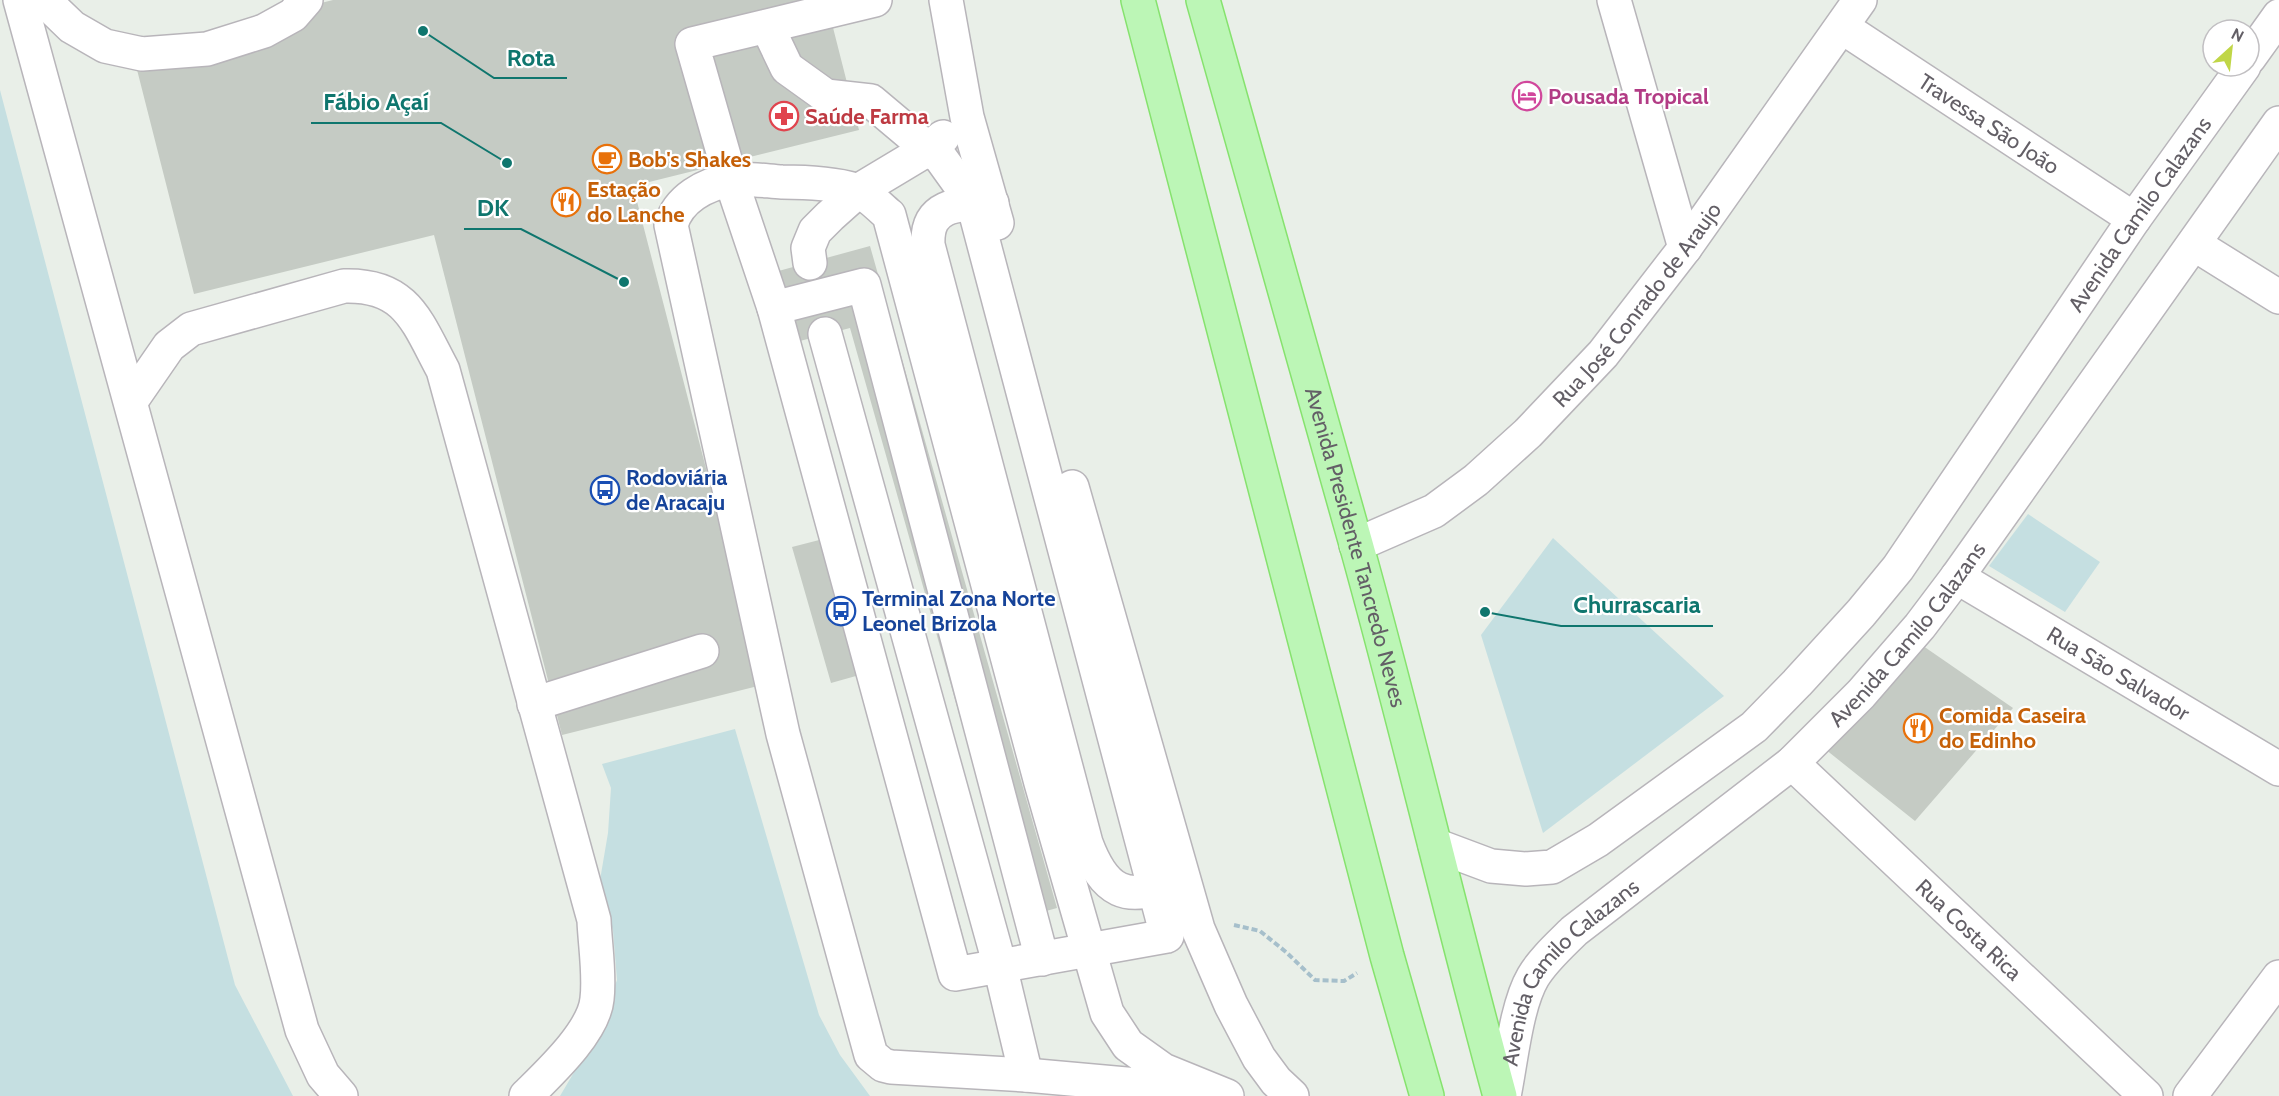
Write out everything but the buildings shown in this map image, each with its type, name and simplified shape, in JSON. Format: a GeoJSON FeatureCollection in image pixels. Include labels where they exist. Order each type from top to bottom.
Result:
{"type":"FeatureCollection","features":[{"type":"Feature","properties":{"kind":"main road"},"geometry":{"type":"LineString","coordinates":[[1138,0],[1387,956],[1427,1096]]}},
{"type":"Feature","properties":{"kind":"main road","name":"Avenida Presidente Tancredo Neves"},"geometry":{"type":"LineString","coordinates":[[1203,0],[1356,545],[1436,845],[1456,935],[1502,1096]]}},
{"type":"Feature","properties":{"kind":"street"},"geometry":{"type":"LineString","coordinates":[[20,0],[302,1030],[323,1075],[341,1096]]}},
{"type":"Feature","properties":{"kind":"street"},"geometry":{"type":"LineString","coordinates":[[44,0],[72,27],[105,46],[142,54],[207,49],[264,31],[293,15],[306,0]]}},
{"type":"Feature","properties":{"kind":"street"},"geometry":{"type":"LineString","coordinates":[[875,0],[692,44],[731,180],[774,308],[956,974],[1167,936],[1168,883],[982,203],[946,0]]}},
{"type":"Feature","properties":{"kind":"street"},"geometry":{"type":"LineString","coordinates":[[1614,0],[1685,248]]}},
{"type":"Feature","properties":{"kind":"street","name":"Rua José Conrado de Araujo"},"geometry":{"type":"LineString","coordinates":[[1356,545],[1434,511],[1476,480],[1528,433],[1603,354],[1685,248],[1860,0]]}},
{"type":"Feature","properties":{"kind":"street"},"geometry":{"type":"LineString","coordinates":[[2261,42],[2279,18]]}},
{"type":"Feature","properties":{"kind":"street"},"geometry":{"type":"LineString","coordinates":[[767,26],[787,68],[826,96],[871,101],[927,149],[940,157],[982,203]]}},
{"type":"Feature","properties":{"kind":"street","name":"Travessa São João"},"geometry":{"type":"LineString","coordinates":[[1842,27],[2134,219]]}},
{"type":"Feature","properties":{"kind":"street","name":"Avenida Camilo Calazans"},"geometry":{"type":"LineString","coordinates":[[1436,845],[1491,866],[1526,869],[1552,867],[1598,840],[1754,727],[1821,657],[1898,568],[2134,219],[2235,78]]}},
{"type":"Feature","properties":{"kind":"street"},"geometry":{"type":"LineString","coordinates":[[810,263],[808,248],[814,231],[858,191],[927,149],[967,117]]}},
{"type":"Feature","properties":{"kind":"street","name":"Avenida Camilo Calazans"},"geometry":{"type":"LineString","coordinates":[[1502,1096],[1521,1010],[1533,978],[1548,958],[1574,931],[1792,763],[1861,694],[1920,626],[1957,577],[2279,123]]}},
{"type":"Feature","properties":{"kind":"street"},"geometry":{"type":"LineString","coordinates":[[731,180],[813,183],[858,191],[876,203],[889,216],[1041,783],[1107,1013],[1128,1045],[1163,1070],[1221,1094],[1026,1075],[891,1067],[883,1065],[871,1055],[783,734],[671,225],[677,208],[688,197],[731,180]]}},
{"type":"Feature","properties":{"kind":"street"},"geometry":{"type":"LineString","coordinates":[[982,203],[948,207],[931,219],[927,230],[928,244],[1086,843],[1094,865],[1107,882],[1120,890],[1131,893],[1168,883]]}},
{"type":"Feature","properties":{"kind":"street"},"geometry":{"type":"LineString","coordinates":[[2194,244],[2279,297]]}},
{"type":"Feature","properties":{"kind":"street"},"geometry":{"type":"LineString","coordinates":[[131,402],[169,346],[191,329],[344,286],[358,285],[384,291],[412,312],[443,370],[594,920],[597,1000],[593,1017],[566,1055],[526,1096]]}},
{"type":"Feature","properties":{"kind":"street"},"geometry":{"type":"LineString","coordinates":[[774,308],[864,285],[1042,959]]}},
{"type":"Feature","properties":{"kind":"street"},"geometry":{"type":"LineString","coordinates":[[825,334],[1000,966],[1026,1075]]}},
{"type":"Feature","properties":{"kind":"street","name":"Rua São Salvador"},"geometry":{"type":"LineString","coordinates":[[1957,577],[2279,769]]}},
{"type":"Feature","properties":{"kind":"street"},"geometry":{"type":"LineString","coordinates":[[534,704],[702,651]]}},
{"type":"Feature","properties":{"kind":"street","name":"Rua Costa Rica"},"geometry":{"type":"LineString","coordinates":[[1792,763],[2146,1096]]}},
{"type":"Feature","properties":{"kind":"street"},"geometry":{"type":"LineString","coordinates":[[1168,883],[1198,929],[1231,1005],[1259,1058],[1276,1081],[1292,1096]]}},
{"type":"Feature","properties":{"kind":"street"},"geometry":{"type":"LineString","coordinates":[[2190,1096],[2279,977]]}},
{"type":"Feature","properties":{"kind":"path"},"geometry":{"type":"LineString","coordinates":[[1224,923],[1260,931],[1315,980],[1344,981],[1387,956]]}},
{"type":"Feature","properties":{"kind":"shaded area"},"geometry":{"type":"Polygon","coordinates":[[[0,90],[235,985],[293,1096],[0,1096],[0,90]]]}},
{"type":"Feature","properties":{"kind":"shaded area"},"geometry":{"type":"Polygon","coordinates":[[[2028,514],[2100,562],[2065,612],[1989,566],[2028,514]]]}},
{"type":"Feature","properties":{"kind":"shaded area"},"geometry":{"type":"Polygon","coordinates":[[[1553,538],[1724,696],[1543,833],[1481,635],[1553,538]]]}},
{"type":"Feature","properties":{"kind":"shaded area"},"geometry":{"type":"Polygon","coordinates":[[[735,729],[819,1015],[840,1055],[870,1096],[560,1096],[599,1030],[617,980],[613,931],[600,880],[608,833],[611,788],[602,764],[735,729]]]}},
{"type":"Feature","properties":{"kind":"place","name":"Rota"},"geometry":{"type":"Point","coordinates":[423,31]}},
{"type":"Feature","properties":{"kind":"place","name":"Pousada Tropical"},"geometry":{"type":"Point","coordinates":[1527,96]}},
{"type":"Feature","properties":{"kind":"place","name":"Saúde Farma"},"geometry":{"type":"Point","coordinates":[784,116]}},
{"type":"Feature","properties":{"kind":"place","name":"Bob's Shakes"},"geometry":{"type":"Point","coordinates":[607,159]}},
{"type":"Feature","properties":{"kind":"place","name":"Fábio Açaí"},"geometry":{"type":"Point","coordinates":[507,163]}},
{"type":"Feature","properties":{"kind":"place","name":"Estação do Lanche"},"geometry":{"type":"Point","coordinates":[566,202]}},
{"type":"Feature","properties":{"kind":"place","name":"DK"},"geometry":{"type":"Point","coordinates":[624,282]}},
{"type":"Feature","properties":{"kind":"place","name":"Rodoviária de Aracaju"},"geometry":{"type":"Point","coordinates":[605,490]}},
{"type":"Feature","properties":{"kind":"place","name":"Terminal Zona Norte Leonel Brizola"},"geometry":{"type":"Point","coordinates":[841,611]}},
{"type":"Feature","properties":{"kind":"place","name":"Churrascaria"},"geometry":{"type":"Point","coordinates":[1485,612]}},
{"type":"Feature","properties":{"kind":"place","name":"Comida Caseira do Edinho"},"geometry":{"type":"Point","coordinates":[1918,728]}}]}
